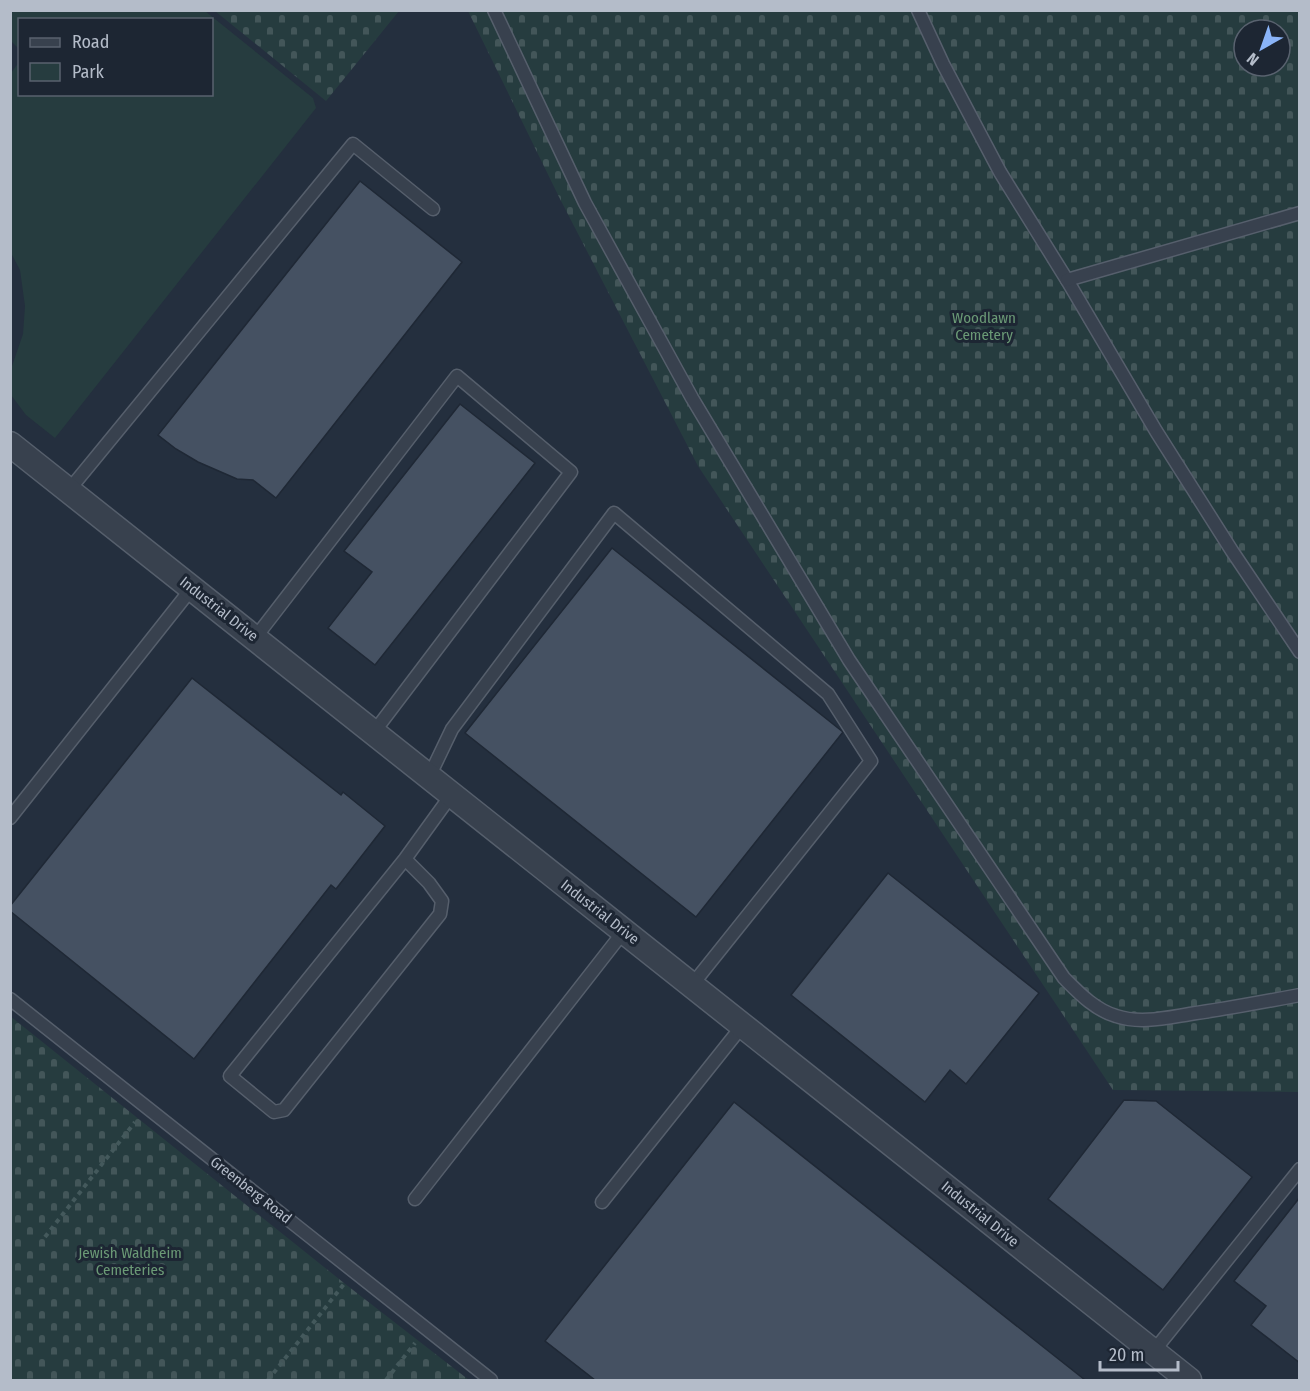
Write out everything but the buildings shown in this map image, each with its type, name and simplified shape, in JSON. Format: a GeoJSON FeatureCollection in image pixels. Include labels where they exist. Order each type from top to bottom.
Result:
{"type":"FeatureCollection","features":[{"type":"Feature","properties":{"kind":"street","name":"Industrial Drive"},"geometry":{"type":"LineString","coordinates":[[10,444],[1188,1380]]}},
{"type":"Feature","properties":{"kind":"lane"},"geometry":{"type":"LineString","coordinates":[[494,10],[585,203],[692,398],[849,660],[1064,978],[1080,995],[1097,1007],[1115,1016],[1134,1020],[1152,1020],[1205,1012],[1299,995]]}},
{"type":"Feature","properties":{"kind":"lane"},"geometry":{"type":"LineString","coordinates":[[918,10],[943,64],[1000,172],[1156,431],[1299,652]]}},
{"type":"Feature","properties":{"kind":"lane"},"geometry":{"type":"LineString","coordinates":[[69,490],[352,144],[433,209]]}},
{"type":"Feature","properties":{"kind":"lane"},"geometry":{"type":"LineString","coordinates":[[1066,280],[1299,213]]}},
{"type":"Feature","properties":{"kind":"lane"},"geometry":{"type":"LineString","coordinates":[[255,638],[458,376],[571,472],[374,732]]}},
{"type":"Feature","properties":{"kind":"lane"},"geometry":{"type":"LineString","coordinates":[[429,777],[452,729],[614,513],[828,694],[871,762],[692,985]]}},
{"type":"Feature","properties":{"kind":"lane"},"geometry":{"type":"LineString","coordinates":[[10,819],[192,588]]}},
{"type":"Feature","properties":{"kind":"lane"},"geometry":{"type":"LineString","coordinates":[[405,859],[429,883],[442,901],[440,914],[284,1110],[274,1112],[230,1076],[405,859],[452,795]]}},
{"type":"Feature","properties":{"kind":"lane"},"geometry":{"type":"LineString","coordinates":[[415,1199],[624,931]]}},
{"type":"Feature","properties":{"kind":"lane","name":"Greenberg Road"},"geometry":{"type":"LineString","coordinates":[[10,999],[491,1380]]}},
{"type":"Feature","properties":{"kind":"lane"},"geometry":{"type":"LineString","coordinates":[[602,1202],[742,1025]]}},
{"type":"Feature","properties":{"kind":"lane"},"geometry":{"type":"LineString","coordinates":[[1153,1352],[1299,1169]]}},
{"type":"Feature","properties":{"kind":"path"},"geometry":{"type":"LineString","coordinates":[[45,1237],[147,1107]]}},
{"type":"Feature","properties":{"kind":"path"},"geometry":{"type":"LineString","coordinates":[[268,1380],[354,1272]]}},
{"type":"Feature","properties":{"kind":"path"},"geometry":{"type":"LineString","coordinates":[[386,1380],[426,1329]]}},
{"type":"Feature","properties":{"kind":"green space"},"geometry":{"type":"Polygon","coordinates":[[[13,11],[205,11],[313,98],[316,108],[55,438],[26,415],[11,395],[11,369],[23,334],[25,306],[20,270],[11,253],[11,73],[18,63],[18,96],[213,96],[213,18],[18,18],[18,48],[11,41],[13,11]]]}},
{"type":"Feature","properties":{"kind":"green space"},"geometry":{"type":"Polygon","coordinates":[[[215,11],[399,11],[326,101],[215,11]]]}},
{"type":"Feature","properties":{"kind":"green space","name":"Woodlawn Cemetery"},"geometry":{"type":"Polygon","coordinates":[[[468,11],[1299,11],[1299,1092],[1113,1090],[698,466],[559,197],[468,11]]]}},
{"type":"Feature","properties":{"kind":"green space","name":"Jewish Waldheim Cemeteries"},"geometry":{"type":"Polygon","coordinates":[[[10,1016],[344,1283],[469,1380],[11,1380],[10,1016]]]}}]}
